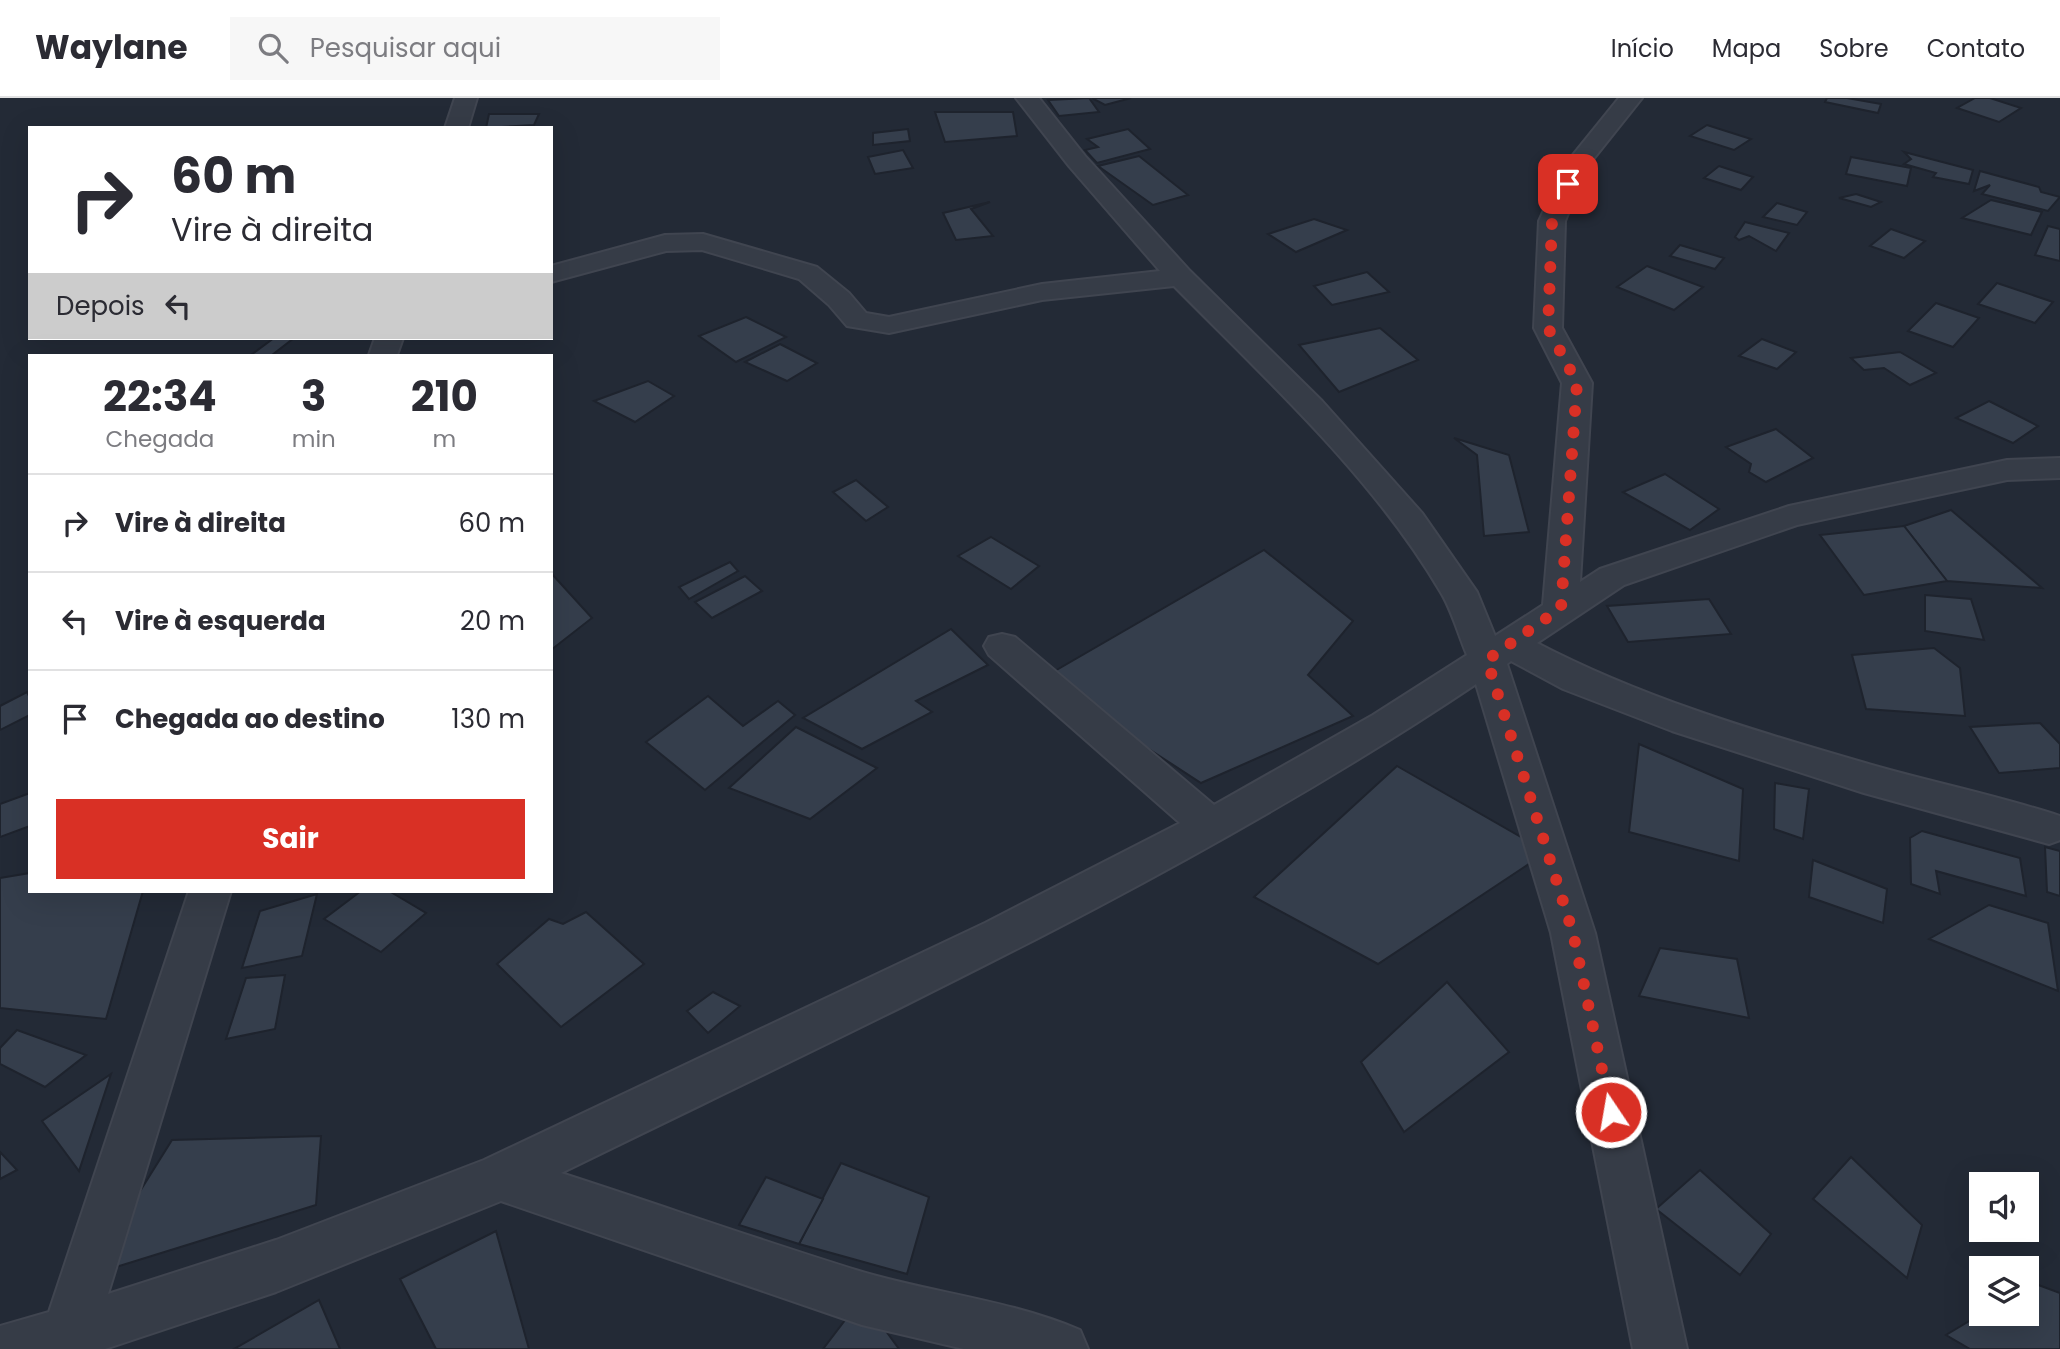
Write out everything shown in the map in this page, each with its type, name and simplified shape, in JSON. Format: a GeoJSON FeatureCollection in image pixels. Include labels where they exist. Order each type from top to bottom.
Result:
{"type":"FeatureCollection","features":[{"type":"Feature","properties":{"kind":"street"},"geometry":{"type":"LineString","coordinates":[[457,126],[466,98]]}},
{"type":"Feature","properties":{"kind":"street"},"geometry":{"type":"LineString","coordinates":[[1027,98],[1077,162],[1180,277],[1311,407],[1410,520],[1498,652],[1573,933],[1660,1349]]}},
{"type":"Feature","properties":{"kind":"street"},"geometry":{"type":"LineString","coordinates":[[1561,608],[1577,383],[1548,328],[1552,221],[1576,166],[1631,98]]}},
{"type":"Feature","properties":{"kind":"street"},"geometry":{"type":"LineString","coordinates":[[553,273],[665,243],[703,243],[808,273],[839,299],[857,320],[889,326],[1042,292],[1180,277]]}},
{"type":"Feature","properties":{"kind":"street"},"geometry":{"type":"LineString","coordinates":[[10,1349],[66,1341],[276,1266],[501,1178],[1001,936],[1211,826],[1387,725],[1561,608],[1612,577],[1789,516],[2007,470],[2060,468]]}},
{"type":"Feature","properties":{"kind":"street"},"geometry":{"type":"LineString","coordinates":[[1002,646],[1211,826]]}},
{"type":"Feature","properties":{"kind":"street"},"geometry":{"type":"LineString","coordinates":[[1498,652],[1686,721],[1864,778],[2049,828]]}},
{"type":"Feature","properties":{"kind":"street"},"geometry":{"type":"LineString","coordinates":[[66,1341],[209,893]]}},
{"type":"Feature","properties":{"kind":"street"},"geometry":{"type":"LineString","coordinates":[[501,1178],[862,1298],[953,1319],[1061,1349]]}},
{"type":"Feature","properties":{"kind":"building"},"geometry":{"type":"Polygon","coordinates":[[[1089,98],[1099,112],[1059,116],[1048,100],[1089,98]]]}},
{"type":"Feature","properties":{"kind":"building"},"geometry":{"type":"Polygon","coordinates":[[[1092,98],[1131,98],[1105,105],[1092,98]]]}},
{"type":"Feature","properties":{"kind":"building"},"geometry":{"type":"Polygon","coordinates":[[[1827,98],[1847,98],[1881,104],[1878,113],[1825,102],[1827,98]]]}},
{"type":"Feature","properties":{"kind":"building"},"geometry":{"type":"Polygon","coordinates":[[[1975,98],[1990,98],[2021,108],[1999,122],[1957,108],[1975,98]]]}},
{"type":"Feature","properties":{"kind":"building"},"geometry":{"type":"Polygon","coordinates":[[[935,112],[1013,112],[1017,136],[945,142],[935,112]]]}},
{"type":"Feature","properties":{"kind":"building"},"geometry":{"type":"Polygon","coordinates":[[[489,114],[539,114],[534,125],[486,126],[489,114]]]}},
{"type":"Feature","properties":{"kind":"building"},"geometry":{"type":"Polygon","coordinates":[[[1707,125],[1751,139],[1734,150],[1690,136],[1707,125]]]}},
{"type":"Feature","properties":{"kind":"building"},"geometry":{"type":"Polygon","coordinates":[[[908,129],[910,141],[873,145],[873,133],[908,129]]]}},
{"type":"Feature","properties":{"kind":"building"},"geometry":{"type":"Polygon","coordinates":[[[1128,129],[1150,149],[1097,163],[1085,150],[1098,147],[1087,139],[1128,129]]]}},
{"type":"Feature","properties":{"kind":"building"},"geometry":{"type":"Polygon","coordinates":[[[903,150],[913,168],[875,174],[868,157],[903,150]]]}},
{"type":"Feature","properties":{"kind":"building"},"geometry":{"type":"Polygon","coordinates":[[[1904,152],[1973,170],[1969,184],[1933,177],[1936,173],[1904,164],[1911,159],[1904,152]]]}},
{"type":"Feature","properties":{"kind":"building"},"geometry":{"type":"Polygon","coordinates":[[[1139,156],[1188,195],[1153,205],[1098,166],[1139,156]]]}},
{"type":"Feature","properties":{"kind":"building"},"geometry":{"type":"Polygon","coordinates":[[[1851,157],[1911,168],[1907,186],[1846,174],[1851,157]]]}},
{"type":"Feature","properties":{"kind":"building"},"geometry":{"type":"Polygon","coordinates":[[[1719,166],[1753,177],[1741,190],[1704,178],[1719,166]]]}},
{"type":"Feature","properties":{"kind":"building"},"geometry":{"type":"Polygon","coordinates":[[[1980,171],[2039,187],[2041,192],[2060,197],[2048,211],[1982,194],[1990,185],[1974,191],[1980,171]]]}},
{"type":"Feature","properties":{"kind":"building"},"geometry":{"type":"Polygon","coordinates":[[[1856,194],[1881,202],[1871,207],[1839,198],[1856,194]]]}},
{"type":"Feature","properties":{"kind":"building"},"geometry":{"type":"Polygon","coordinates":[[[1991,200],[2042,212],[2031,235],[1962,218],[1991,200]]]}},
{"type":"Feature","properties":{"kind":"building"},"geometry":{"type":"Polygon","coordinates":[[[990,202],[971,209],[993,236],[956,240],[943,213],[990,202]]]}},
{"type":"Feature","properties":{"kind":"building"},"geometry":{"type":"Polygon","coordinates":[[[1777,203],[1807,212],[1797,225],[1763,217],[1777,203]]]}},
{"type":"Feature","properties":{"kind":"building"},"geometry":{"type":"Polygon","coordinates":[[[1314,219],[1347,230],[1296,252],[1268,234],[1314,219]]]}},
{"type":"Feature","properties":{"kind":"building"},"geometry":{"type":"Polygon","coordinates":[[[1745,222],[1789,233],[1776,251],[1749,236],[1739,240],[1735,237],[1745,222]]]}},
{"type":"Feature","properties":{"kind":"building"},"geometry":{"type":"Polygon","coordinates":[[[2048,226],[2060,229],[2060,261],[2035,255],[2048,226]]]}},
{"type":"Feature","properties":{"kind":"building"},"geometry":{"type":"Polygon","coordinates":[[[1891,229],[1925,241],[1904,258],[1870,246],[1891,229]]]}},
{"type":"Feature","properties":{"kind":"building"},"geometry":{"type":"Polygon","coordinates":[[[1680,245],[1724,258],[1715,269],[1670,256],[1680,245]]]}},
{"type":"Feature","properties":{"kind":"building"},"geometry":{"type":"Polygon","coordinates":[[[1647,266],[1703,287],[1674,310],[1617,287],[1647,266]]]}},
{"type":"Feature","properties":{"kind":"building"},"geometry":{"type":"Polygon","coordinates":[[[1367,272],[1389,292],[1332,305],[1314,286],[1367,272]]]}},
{"type":"Feature","properties":{"kind":"building"},"geometry":{"type":"Polygon","coordinates":[[[1997,283],[2053,302],[2035,323],[1978,304],[1997,283]]]}},
{"type":"Feature","properties":{"kind":"building"},"geometry":{"type":"Polygon","coordinates":[[[1936,303],[1979,318],[1953,347],[1908,331],[1936,303]]]}},
{"type":"Feature","properties":{"kind":"building"},"geometry":{"type":"Polygon","coordinates":[[[746,317],[786,337],[736,362],[699,336],[746,317]]]}},
{"type":"Feature","properties":{"kind":"building"},"geometry":{"type":"Polygon","coordinates":[[[1380,328],[1418,360],[1339,392],[1299,345],[1380,328]]]}},
{"type":"Feature","properties":{"kind":"building"},"geometry":{"type":"Polygon","coordinates":[[[1762,339],[1796,352],[1777,369],[1739,356],[1762,339]]]}},
{"type":"Feature","properties":{"kind":"building"},"geometry":{"type":"Polygon","coordinates":[[[271,340],[291,340],[273,354],[252,354],[271,340]]]}},
{"type":"Feature","properties":{"kind":"building"},"geometry":{"type":"Polygon","coordinates":[[[780,344],[817,363],[787,381],[745,362],[780,344]]]}},
{"type":"Feature","properties":{"kind":"building"},"geometry":{"type":"Polygon","coordinates":[[[1900,352],[1936,373],[1910,385],[1884,368],[1864,370],[1851,358],[1900,352]]]}},
{"type":"Feature","properties":{"kind":"building"},"geometry":{"type":"Polygon","coordinates":[[[648,381],[674,396],[635,422],[594,401],[648,381]]]}},
{"type":"Feature","properties":{"kind":"building"},"geometry":{"type":"Polygon","coordinates":[[[1989,401],[2038,426],[2013,443],[1956,418],[1989,401]]]}},
{"type":"Feature","properties":{"kind":"building"},"geometry":{"type":"Polygon","coordinates":[[[1776,429],[1813,458],[1766,482],[1749,472],[1751,464],[1726,447],[1776,429]]]}},
{"type":"Feature","properties":{"kind":"building"},"geometry":{"type":"Polygon","coordinates":[[[1454,438],[1509,455],[1529,532],[1484,536],[1477,455],[1454,438]]]}},
{"type":"Feature","properties":{"kind":"building"},"geometry":{"type":"Polygon","coordinates":[[[1665,474],[1719,509],[1690,530],[1623,492],[1665,474]]]}},
{"type":"Feature","properties":{"kind":"building"},"geometry":{"type":"Polygon","coordinates":[[[856,480],[888,507],[866,521],[833,492],[856,480]]]}},
{"type":"Feature","properties":{"kind":"building"},"geometry":{"type":"Polygon","coordinates":[[[1951,510],[2042,588],[1947,581],[1904,526],[1951,510]]]}},
{"type":"Feature","properties":{"kind":"building"},"geometry":{"type":"Polygon","coordinates":[[[1904,526],[1947,581],[1864,595],[1820,535],[1904,526]]]}},
{"type":"Feature","properties":{"kind":"building"},"geometry":{"type":"Polygon","coordinates":[[[991,537],[1039,566],[1011,589],[958,556],[991,537]]]}},
{"type":"Feature","properties":{"kind":"building"},"geometry":{"type":"Polygon","coordinates":[[[1264,550],[1353,621],[1308,675],[1353,716],[1201,783],[1041,679],[1264,550]]]}},
{"type":"Feature","properties":{"kind":"building"},"geometry":{"type":"Polygon","coordinates":[[[730,562],[738,571],[689,599],[679,587],[730,562]]]}},
{"type":"Feature","properties":{"kind":"building"},"geometry":{"type":"Polygon","coordinates":[[[553,575],[592,618],[553,648],[553,575]]]}},
{"type":"Feature","properties":{"kind":"building"},"geometry":{"type":"Polygon","coordinates":[[[745,576],[762,591],[712,618],[695,602],[745,576]]]}},
{"type":"Feature","properties":{"kind":"building"},"geometry":{"type":"Polygon","coordinates":[[[1925,595],[1971,599],[1984,640],[1925,631],[1925,595]]]}},
{"type":"Feature","properties":{"kind":"building"},"geometry":{"type":"Polygon","coordinates":[[[1709,599],[1731,634],[1628,642],[1607,606],[1709,599]]]}},
{"type":"Feature","properties":{"kind":"building"},"geometry":{"type":"Polygon","coordinates":[[[951,629],[988,665],[916,701],[932,712],[862,749],[803,718],[951,629]]]}},
{"type":"Feature","properties":{"kind":"building"},"geometry":{"type":"Polygon","coordinates":[[[1934,648],[1960,668],[1965,716],[1866,709],[1852,655],[1934,648]]]}},
{"type":"Feature","properties":{"kind":"building"},"geometry":{"type":"Polygon","coordinates":[[[27,692],[28,694],[28,716],[0,730],[0,706],[27,692]]]}},
{"type":"Feature","properties":{"kind":"building"},"geometry":{"type":"Polygon","coordinates":[[[708,696],[743,726],[778,701],[795,715],[705,790],[646,742],[708,696]]]}},
{"type":"Feature","properties":{"kind":"building"},"geometry":{"type":"Polygon","coordinates":[[[2040,723],[2060,744],[2060,768],[1999,773],[1970,727],[2040,723]]]}},
{"type":"Feature","properties":{"kind":"building"},"geometry":{"type":"Polygon","coordinates":[[[796,727],[877,768],[810,819],[729,788],[796,727]]]}},
{"type":"Feature","properties":{"kind":"building"},"geometry":{"type":"Polygon","coordinates":[[[1639,744],[1743,789],[1739,861],[1629,832],[1639,744]]]}},
{"type":"Feature","properties":{"kind":"building"},"geometry":{"type":"Polygon","coordinates":[[[1397,766],[1547,852],[1378,964],[1254,897],[1397,766]]]}},
{"type":"Feature","properties":{"kind":"building"},"geometry":{"type":"Polygon","coordinates":[[[1775,783],[1809,789],[1803,839],[1774,829],[1775,783]]]}},
{"type":"Feature","properties":{"kind":"building"},"geometry":{"type":"Polygon","coordinates":[[[28,794],[28,827],[0,837],[0,804],[28,794]]]}},
{"type":"Feature","properties":{"kind":"building"},"geometry":{"type":"Polygon","coordinates":[[[1922,831],[2020,858],[2026,896],[1936,871],[1940,894],[1911,884],[1910,838],[1922,831]]]}},
{"type":"Feature","properties":{"kind":"building"},"geometry":{"type":"Polygon","coordinates":[[[2045,847],[2060,851],[2060,896],[2047,892],[2045,847]]]}},
{"type":"Feature","properties":{"kind":"building"},"geometry":{"type":"Polygon","coordinates":[[[1813,860],[1887,889],[1883,923],[1809,897],[1813,860]]]}},
{"type":"Feature","properties":{"kind":"building"},"geometry":{"type":"Polygon","coordinates":[[[28,873],[28,893],[142,893],[106,1019],[0,1008],[0,878],[28,873]]]}},
{"type":"Feature","properties":{"kind":"building"},"geometry":{"type":"Polygon","coordinates":[[[358,893],[392,893],[426,913],[381,952],[324,919],[358,893]]]}},
{"type":"Feature","properties":{"kind":"building"},"geometry":{"type":"Polygon","coordinates":[[[317,894],[302,956],[242,968],[260,911],[317,894]]]}},
{"type":"Feature","properties":{"kind":"building"},"geometry":{"type":"Polygon","coordinates":[[[1989,905],[2048,923],[2058,991],[1929,939],[1989,905]]]}},
{"type":"Feature","properties":{"kind":"building"},"geometry":{"type":"Polygon","coordinates":[[[586,912],[644,964],[561,1027],[497,964],[549,919],[563,924],[586,912]]]}},
{"type":"Feature","properties":{"kind":"building"},"geometry":{"type":"Polygon","coordinates":[[[1660,948],[1737,959],[1749,1018],[1639,996],[1660,948]]]}},
{"type":"Feature","properties":{"kind":"building"},"geometry":{"type":"Polygon","coordinates":[[[285,975],[275,1029],[226,1039],[246,978],[285,975]]]}},
{"type":"Feature","properties":{"kind":"building"},"geometry":{"type":"Polygon","coordinates":[[[1447,982],[1509,1052],[1404,1132],[1361,1062],[1447,982]]]}},
{"type":"Feature","properties":{"kind":"building"},"geometry":{"type":"Polygon","coordinates":[[[713,992],[740,1006],[708,1033],[687,1011],[713,992]]]}},
{"type":"Feature","properties":{"kind":"building"},"geometry":{"type":"Polygon","coordinates":[[[17,1030],[86,1055],[45,1087],[0,1064],[0,1048],[17,1030]]]}},
{"type":"Feature","properties":{"kind":"building"},"geometry":{"type":"Polygon","coordinates":[[[111,1074],[79,1171],[42,1121],[111,1074]]]}},
{"type":"Feature","properties":{"kind":"building"},"geometry":{"type":"Polygon","coordinates":[[[321,1136],[316,1205],[87,1276],[172,1140],[321,1136]]]}},
{"type":"Feature","properties":{"kind":"building"},"geometry":{"type":"Polygon","coordinates":[[[0,1152],[17,1170],[0,1179],[0,1152]]]}},
{"type":"Feature","properties":{"kind":"building"},"geometry":{"type":"Polygon","coordinates":[[[1851,1157],[1922,1225],[1907,1278],[1813,1199],[1851,1157]]]}},
{"type":"Feature","properties":{"kind":"building"},"geometry":{"type":"Polygon","coordinates":[[[841,1163],[929,1197],[907,1274],[799,1244],[841,1163]]]}},
{"type":"Feature","properties":{"kind":"building"},"geometry":{"type":"Polygon","coordinates":[[[1700,1170],[1771,1234],[1740,1275],[1656,1209],[1700,1170]]]}},
{"type":"Feature","properties":{"kind":"building"},"geometry":{"type":"Polygon","coordinates":[[[766,1177],[823,1199],[799,1244],[739,1225],[766,1177]]]}},
{"type":"Feature","properties":{"kind":"building"},"geometry":{"type":"Polygon","coordinates":[[[496,1231],[529,1349],[436,1349],[400,1279],[496,1231]]]}},
{"type":"Feature","properties":{"kind":"building"},"geometry":{"type":"Polygon","coordinates":[[[2039,1285],[2060,1293],[2060,1349],[1970,1349],[1946,1335],[1969,1321],[1969,1326],[2039,1326],[2039,1285]]]}},
{"type":"Feature","properties":{"kind":"building"},"geometry":{"type":"Polygon","coordinates":[[[862,1298],[899,1349],[823,1349],[862,1298]]]}},
{"type":"Feature","properties":{"kind":"building"},"geometry":{"type":"Polygon","coordinates":[[[319,1300],[340,1349],[234,1349],[319,1300]]]}},
{"type":"Feature","properties":{"kind":"route"},"geometry":{"type":"LineString","coordinates":[[1568,184],[1552,221],[1548,328],[1577,383],[1561,608],[1487,660],[1573,933],[1611,1112]]}}]}
